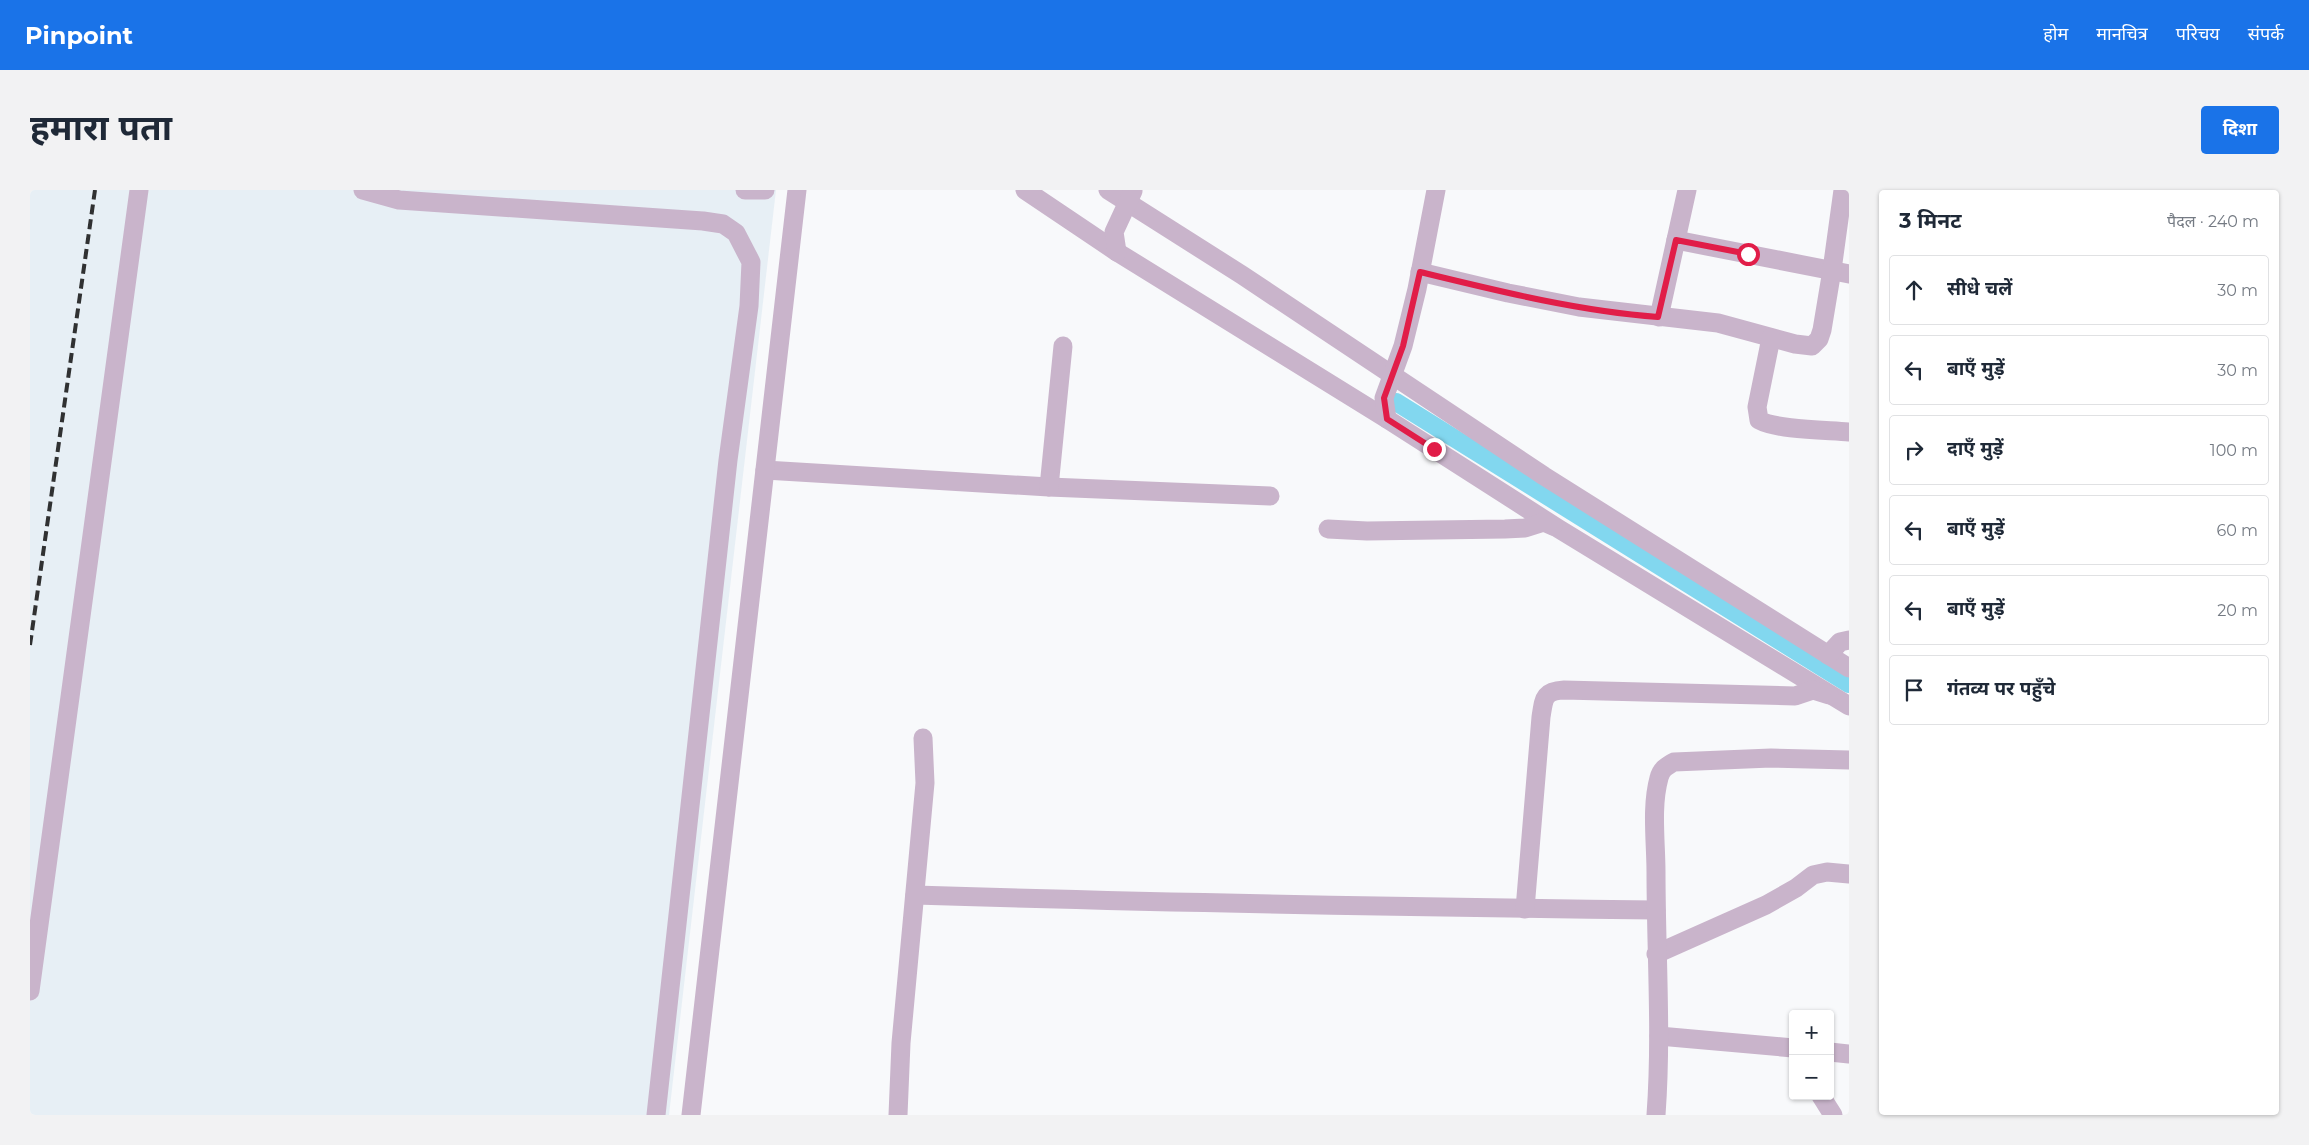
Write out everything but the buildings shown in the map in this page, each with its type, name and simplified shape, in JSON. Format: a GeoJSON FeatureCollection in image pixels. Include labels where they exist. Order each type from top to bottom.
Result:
{"type":"FeatureCollection","features":[{"type":"Feature","properties":{"kind":"street"},"geometry":{"type":"LineString","coordinates":[[30,990],[139,190]]}},
{"type":"Feature","properties":{"kind":"street"},"geometry":{"type":"LineString","coordinates":[[363,190],[398,200],[703,221],[723,224],[736,233],[751,262],[749,306],[727,470],[656,1115]]}},
{"type":"Feature","properties":{"kind":"street"},"geometry":{"type":"LineString","coordinates":[[744,190],[766,190]]}},
{"type":"Feature","properties":{"kind":"street"},"geometry":{"type":"LineString","coordinates":[[691,1115],[798,190]]}},
{"type":"Feature","properties":{"kind":"street"},"geometry":{"type":"LineString","coordinates":[[1025,190],[1117,252],[1387,419],[1559,529],[1849,706]]}},
{"type":"Feature","properties":{"kind":"street"},"geometry":{"type":"LineString","coordinates":[[1108,190],[1129,201],[1389,386],[1544,476],[1849,668]]}},
{"type":"Feature","properties":{"kind":"street"},"geometry":{"type":"LineString","coordinates":[[1387,419],[1389,386],[1403,346],[1436,190]]}},
{"type":"Feature","properties":{"kind":"street"},"geometry":{"type":"LineString","coordinates":[[1658,317],[1686,190]]}},
{"type":"Feature","properties":{"kind":"street"},"geometry":{"type":"LineString","coordinates":[[1420,272],[1508,293],[1579,307],[1718,323],[1805,346],[1815,344],[1822,330],[1841,272],[1843,190]]}},
{"type":"Feature","properties":{"kind":"street"},"geometry":{"type":"LineString","coordinates":[[1117,252],[1114,232],[1129,201]]}},
{"type":"Feature","properties":{"kind":"street"},"geometry":{"type":"LineString","coordinates":[[1676,240],[1841,272]]}},
{"type":"Feature","properties":{"kind":"street"},"geometry":{"type":"LineString","coordinates":[[1771,338],[1757,407],[1759,420],[1765,424],[1849,432]]}},
{"type":"Feature","properties":{"kind":"street"},"geometry":{"type":"LineString","coordinates":[[1049,487],[1063,346]]}},
{"type":"Feature","properties":{"kind":"street"},"geometry":{"type":"LineString","coordinates":[[765,470],[1049,487],[1270,496]]}},
{"type":"Feature","properties":{"kind":"street"},"geometry":{"type":"LineString","coordinates":[[1328,529],[1366,531],[1506,529],[1525,528],[1544,522],[1559,529]]}},
{"type":"Feature","properties":{"kind":"street"},"geometry":{"type":"LineString","coordinates":[[1828,655],[1840,642],[1849,640]]}},
{"type":"Feature","properties":{"kind":"street"},"geometry":{"type":"LineString","coordinates":[[1525,909],[1541,717],[1543,701],[1547,694],[1553,691],[1564,690],[1795,696],[1813,690],[1833,696]]}},
{"type":"Feature","properties":{"kind":"street"},"geometry":{"type":"LineString","coordinates":[[898,1115],[901,1043],[925,783],[923,738]]}},
{"type":"Feature","properties":{"kind":"street"},"geometry":{"type":"LineString","coordinates":[[1656,1115],[1659,1036],[1656,954],[1656,791],[1660,775],[1664,768],[1674,762],[1697,760],[1771,758],[1849,760]]}},
{"type":"Feature","properties":{"kind":"street"},"geometry":{"type":"LineString","coordinates":[[1656,954],[1766,905],[1790,892],[1813,874],[1827,872],[1849,874]]}},
{"type":"Feature","properties":{"kind":"street"},"geometry":{"type":"LineString","coordinates":[[915,895],[1161,903],[1656,910]]}},
{"type":"Feature","properties":{"kind":"street"},"geometry":{"type":"LineString","coordinates":[[1659,1036],[1789,1048]]}},
{"type":"Feature","properties":{"kind":"street"},"geometry":{"type":"LineString","coordinates":[[1834,1052],[1849,1054]]}},
{"type":"Feature","properties":{"kind":"street"},"geometry":{"type":"LineString","coordinates":[[1824,1100],[1833,1115]]}},
{"type":"Feature","properties":{"kind":"shaded area"},"geometry":{"type":"Polygon","coordinates":[[[30,190],[776,190],[669,1115],[30,1115],[30,190]]]}},
{"type":"Feature","properties":{"kind":"waterway"},"geometry":{"type":"LineString","coordinates":[[1396,402],[1849,684]]}},
{"type":"Feature","properties":{"kind":"railway"},"geometry":{"type":"LineString","coordinates":[[30,645],[95,190]]}},
{"type":"Feature","properties":{"kind":"route"},"geometry":{"type":"LineString","coordinates":[[1434,449],[1387,419],[1384,398],[1403,346],[1420,272],[1508,293],[1579,307],[1658,317],[1676,240],[1748,254]]}}]}
